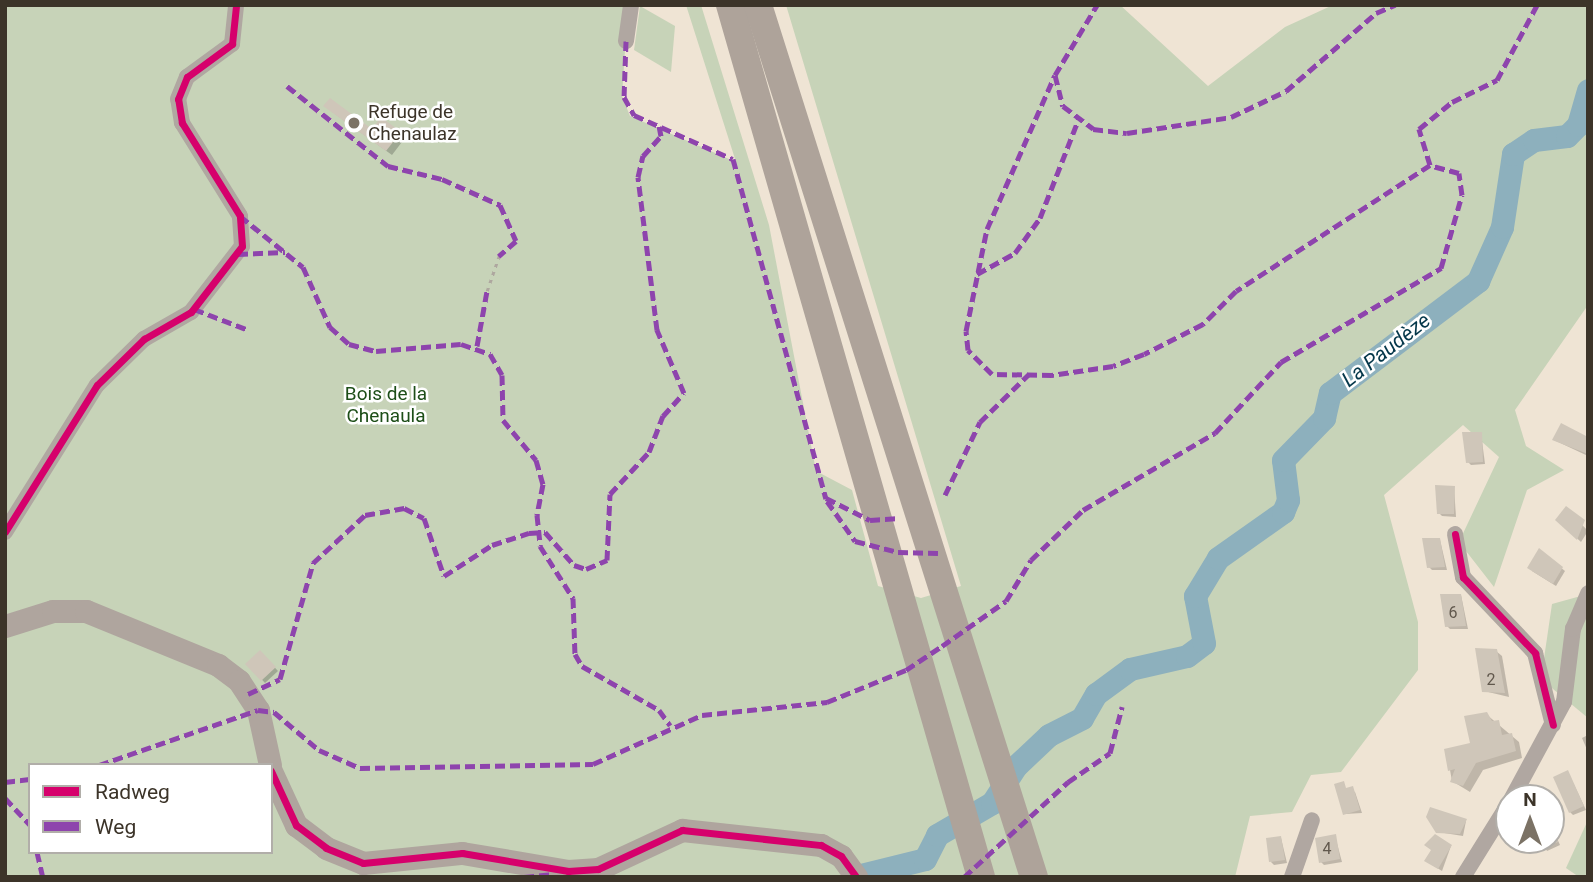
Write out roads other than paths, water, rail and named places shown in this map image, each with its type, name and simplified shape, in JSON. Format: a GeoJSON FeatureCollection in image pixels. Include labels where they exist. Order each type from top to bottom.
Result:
{"type":"FeatureCollection","features":[{"type":"Feature","properties":{"kind":"highway"},"geometry":{"type":"LineString","coordinates":[[730,5],[981,877]]}},
{"type":"Feature","properties":{"kind":"highway"},"geometry":{"type":"LineString","coordinates":[[758,5],[1034,877]]}},
{"type":"Feature","properties":{"kind":"street"},"geometry":{"type":"LineString","coordinates":[[5,531],[76,411],[122,358],[191,312],[242,246],[240,216],[182,124],[178,99],[187,77],[232,44],[236,5]]}},
{"type":"Feature","properties":{"kind":"street"},"geometry":{"type":"LineString","coordinates":[[626,41],[631,5]]}},
{"type":"Feature","properties":{"kind":"street"},"geometry":{"type":"LineString","coordinates":[[1455,534],[1463,577],[1535,653],[1553,725]]}},
{"type":"Feature","properties":{"kind":"street"},"geometry":{"type":"LineString","coordinates":[[1520,784],[1564,702],[1573,629],[1588,593]]}},
{"type":"Feature","properties":{"kind":"street"},"geometry":{"type":"LineString","coordinates":[[5,626],[53,611],[86,611],[218,665],[239,681],[258,710],[270,763]]}},
{"type":"Feature","properties":{"kind":"street"},"geometry":{"type":"LineString","coordinates":[[273,775],[296,825],[326,848],[363,863],[462,853],[598,869],[682,830],[821,845],[841,856],[856,877]]}},
{"type":"Feature","properties":{"kind":"street"},"geometry":{"type":"LineString","coordinates":[[1292,877],[1312,820]]}},
{"type":"Feature","properties":{"kind":"street"},"geometry":{"type":"LineString","coordinates":[[1463,877],[1495,826]]}},
{"type":"Feature","properties":{"kind":"waterway","name":"La Paudèze"},"geometry":{"type":"LineString","coordinates":[[853,877],[925,859],[937,835],[992,803],[1016,766],[1049,735],[1082,718],[1096,694],[1130,669],[1187,656],[1204,643],[1195,596],[1218,558],[1283,512],[1288,500],[1283,460],[1324,418],[1330,393],[1478,281],[1502,227],[1513,154],[1534,140],[1567,136],[1578,125],[1588,90]]}},
{"type":"Feature","properties":{"kind":"place","name":"Refuge de Chenaulaz"},"geometry":{"type":"Point","coordinates":[354,123]}},
{"type":"Feature","properties":{"kind":"park label","name":"Bois de la Chenaula"},"geometry":{"type":"Point","coordinates":[386,405]}}]}
